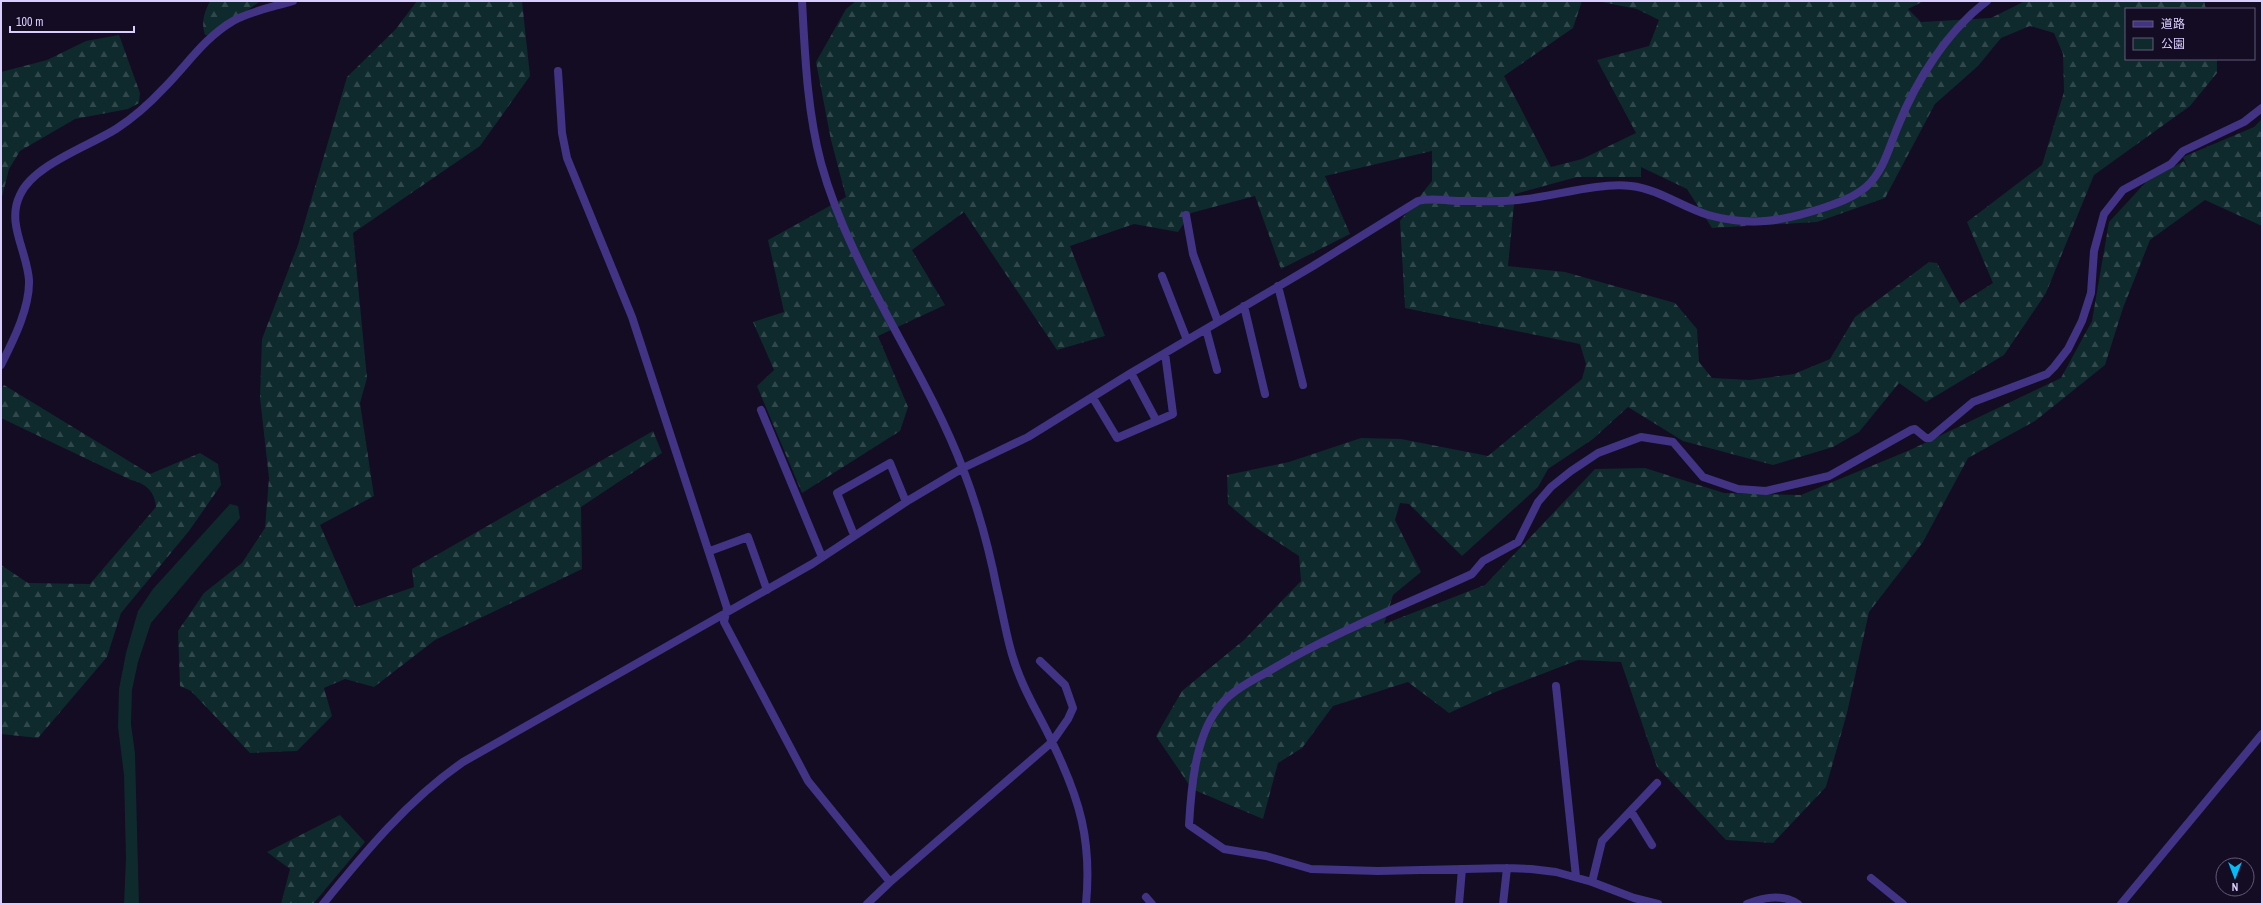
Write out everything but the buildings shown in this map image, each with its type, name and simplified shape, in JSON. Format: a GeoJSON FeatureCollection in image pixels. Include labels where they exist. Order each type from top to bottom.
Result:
{"type":"FeatureCollection","features":[{"type":"Feature","properties":{"kind":"street"},"geometry":{"type":"LineString","coordinates":[[1,365],[12,343],[28,291],[26,267],[15,216],[16,207],[24,188],[41,171],[116,129],[141,110],[164,88],[193,54],[211,36],[233,21],[252,13],[293,1]]}},
{"type":"Feature","properties":{"kind":"street"},"geometry":{"type":"LineString","coordinates":[[802,1],[810,107],[821,164],[849,238],[946,428],[963,468],[982,523],[1005,629],[1019,676],[1052,742],[1078,802],[1083,818],[1088,856],[1086,904]]}},
{"type":"Feature","properties":{"kind":"street"},"geometry":{"type":"LineString","coordinates":[[323,904],[388,827],[415,799],[463,762],[767,590],[822,557],[906,502],[963,468],[1028,437],[1408,206],[1427,198],[1459,201],[1517,200],[1605,187],[1633,186],[1661,194],[1707,214],[1741,221],[1768,222],[1787,219],[1848,199],[1866,187],[1876,175],[1887,156],[1911,97],[1936,55],[1976,9],[1987,1]]}},
{"type":"Feature","properties":{"kind":"street"},"geometry":{"type":"LineString","coordinates":[[558,71],[562,133],[567,158],[632,318],[728,608],[724,615],[724,622],[808,781],[890,882]]}},
{"type":"Feature","properties":{"kind":"street"},"geometry":{"type":"LineString","coordinates":[[1658,904],[1634,898],[1592,882],[1556,872],[1507,868],[1378,871],[1311,869],[1266,856],[1224,849],[1189,825],[1190,800],[1202,740],[1208,724],[1217,709],[1243,685],[1293,657],[1472,574],[1484,561],[1518,542],[1538,502],[1550,486],[1598,453],[1640,437],[1673,442],[1703,477],[1738,489],[1766,491],[1829,476],[1911,430],[1915,429],[1926,438],[1930,438],[1973,402],[2047,374],[2068,349],[2082,321],[2091,293],[2094,251],[2104,214],[2123,190],[2172,164],[2183,151],[2244,122],[2262,108]]}},
{"type":"Feature","properties":{"kind":"street"},"geometry":{"type":"LineString","coordinates":[[1186,214],[1193,254],[1218,322]]}},
{"type":"Feature","properties":{"kind":"street"},"geometry":{"type":"LineString","coordinates":[[1162,276],[1187,340]]}},
{"type":"Feature","properties":{"kind":"street"},"geometry":{"type":"LineString","coordinates":[[1278,286],[1302,384]]}},
{"type":"Feature","properties":{"kind":"street"},"geometry":{"type":"LineString","coordinates":[[1244,306],[1266,394]]}},
{"type":"Feature","properties":{"kind":"street"},"geometry":{"type":"LineString","coordinates":[[1206,328],[1218,370]]}},
{"type":"Feature","properties":{"kind":"street"},"geometry":{"type":"LineString","coordinates":[[1093,398],[1117,438],[1173,414],[1165,353]]}},
{"type":"Feature","properties":{"kind":"street"},"geometry":{"type":"LineString","coordinates":[[1131,373],[1156,420]]}},
{"type":"Feature","properties":{"kind":"street"},"geometry":{"type":"LineString","coordinates":[[762,410],[822,557]]}},
{"type":"Feature","properties":{"kind":"street"},"geometry":{"type":"LineString","coordinates":[[854,535],[837,493],[890,463],[906,502]]}},
{"type":"Feature","properties":{"kind":"street"},"geometry":{"type":"LineString","coordinates":[[710,550],[748,537],[767,590]]}},
{"type":"Feature","properties":{"kind":"street"},"geometry":{"type":"LineString","coordinates":[[867,904],[890,882],[1052,742],[1068,719],[1073,708],[1065,685],[1040,662]]}},
{"type":"Feature","properties":{"kind":"street"},"geometry":{"type":"LineString","coordinates":[[1556,686],[1576,877]]}},
{"type":"Feature","properties":{"kind":"street"},"geometry":{"type":"LineString","coordinates":[[2121,904],[2262,734]]}},
{"type":"Feature","properties":{"kind":"street"},"geometry":{"type":"LineString","coordinates":[[1592,882],[1602,841],[1657,783]]}},
{"type":"Feature","properties":{"kind":"street"},"geometry":{"type":"LineString","coordinates":[[1631,811],[1652,845]]}},
{"type":"Feature","properties":{"kind":"street"},"geometry":{"type":"LineString","coordinates":[[1503,904],[1507,868]]}},
{"type":"Feature","properties":{"kind":"street"},"geometry":{"type":"LineString","coordinates":[[1459,904],[1462,869]]}},
{"type":"Feature","properties":{"kind":"street"},"geometry":{"type":"LineString","coordinates":[[1870,878],[1903,904]]}},
{"type":"Feature","properties":{"kind":"street"},"geometry":{"type":"LineString","coordinates":[[1146,897],[1152,904]]}},
{"type":"Feature","properties":{"kind":"street"},"geometry":{"type":"LineString","coordinates":[[1747,904],[1776,897],[1786,898],[1798,904]]}},
{"type":"Feature","properties":{"kind":"green space"},"geometry":{"type":"Polygon","coordinates":[[[210,1],[260,1],[216,35],[205,35],[203,26],[204,18],[210,1]]]}},
{"type":"Feature","properties":{"kind":"green space"},"geometry":{"type":"Polygon","coordinates":[[[417,1],[522,1],[530,76],[480,146],[353,233],[367,378],[360,403],[374,496],[320,525],[356,607],[414,587],[412,569],[653,431],[662,453],[581,507],[582,569],[435,640],[374,687],[345,679],[324,688],[332,716],[297,751],[250,753],[191,691],[180,686],[178,631],[204,593],[242,563],[265,528],[269,478],[260,398],[262,339],[298,245],[347,77],[395,30],[417,1]]]}},
{"type":"Feature","properties":{"kind":"green space"},"geometry":{"type":"Polygon","coordinates":[[[856,1],[1582,1],[1573,28],[1504,76],[1551,167],[1582,159],[1636,133],[1597,60],[1649,46],[1659,20],[1637,9],[1597,1],[1924,1],[1908,9],[1921,22],[1991,18],[2025,1],[2204,1],[2206,8],[2125,8],[2125,60],[2217,60],[2217,73],[2190,106],[2094,175],[2046,293],[2004,355],[1926,402],[1899,383],[1859,432],[1833,447],[1773,465],[1683,441],[1628,407],[1593,439],[1548,469],[1538,487],[1462,556],[1409,504],[1400,503],[1395,520],[1421,572],[1393,595],[1384,624],[1485,585],[1595,469],[1645,468],[1724,493],[1801,495],[1910,450],[2061,378],[2092,321],[2109,222],[2146,182],[2184,161],[2189,170],[2183,157],[2254,127],[2262,119],[2262,226],[2205,200],[2150,240],[2123,308],[2105,365],[2035,421],[1968,458],[1923,542],[1869,612],[1847,713],[1826,787],[1773,843],[1726,840],[1657,767],[1621,662],[1578,660],[1493,693],[1449,713],[1408,682],[1333,706],[1302,748],[1278,763],[1263,819],[1192,789],[1156,736],[1182,691],[1244,640],[1301,581],[1299,556],[1255,527],[1228,504],[1227,475],[1289,462],[1361,438],[1401,439],[1488,456],[1582,379],[1586,364],[1580,344],[1405,308],[1400,221],[1432,181],[1432,151],[1325,176],[1350,234],[1281,269],[1255,196],[1191,213],[1178,232],[1134,224],[1070,246],[1105,336],[1057,350],[964,212],[912,250],[945,305],[878,336],[908,407],[900,431],[802,493],[757,386],[774,370],[753,322],[784,312],[768,240],[846,197],[831,140],[816,62],[846,9],[856,1]],[[2030,26],[2001,38],[1978,66],[1935,104],[1885,198],[1817,222],[1712,228],[1687,189],[1641,167],[1641,177],[1577,177],[1515,194],[1508,266],[1565,272],[1675,303],[1697,329],[1699,362],[1712,378],[1750,380],[1794,374],[1830,359],[1855,317],[1929,262],[1937,263],[1960,304],[1993,283],[1967,222],[2042,165],[2064,92],[2063,54],[2054,33],[2030,26]]]}},
{"type":"Feature","properties":{"kind":"green space"},"geometry":{"type":"Polygon","coordinates":[[[119,35],[140,93],[139,103],[128,109],[75,119],[20,151],[9,169],[1,201],[1,72],[47,60],[86,41],[119,35]]]}},
{"type":"Feature","properties":{"kind":"green space"},"geometry":{"type":"Polygon","coordinates":[[[4,385],[150,474],[200,453],[218,464],[221,485],[189,531],[121,613],[107,657],[38,738],[1,734],[1,565],[28,583],[90,584],[156,507],[152,493],[141,483],[131,480],[1,418],[1,389],[4,385]]]}},
{"type":"Feature","properties":{"kind":"green space"},"geometry":{"type":"Polygon","coordinates":[[[230,504],[238,506],[240,518],[151,623],[138,662],[132,690],[131,724],[135,753],[139,904],[124,904],[126,859],[124,775],[118,727],[119,689],[126,653],[138,611],[153,589],[230,504]]]}},
{"type":"Feature","properties":{"kind":"green space"},"geometry":{"type":"Polygon","coordinates":[[[340,815],[365,842],[313,904],[281,904],[290,869],[267,852],[340,815]]]}}]}
